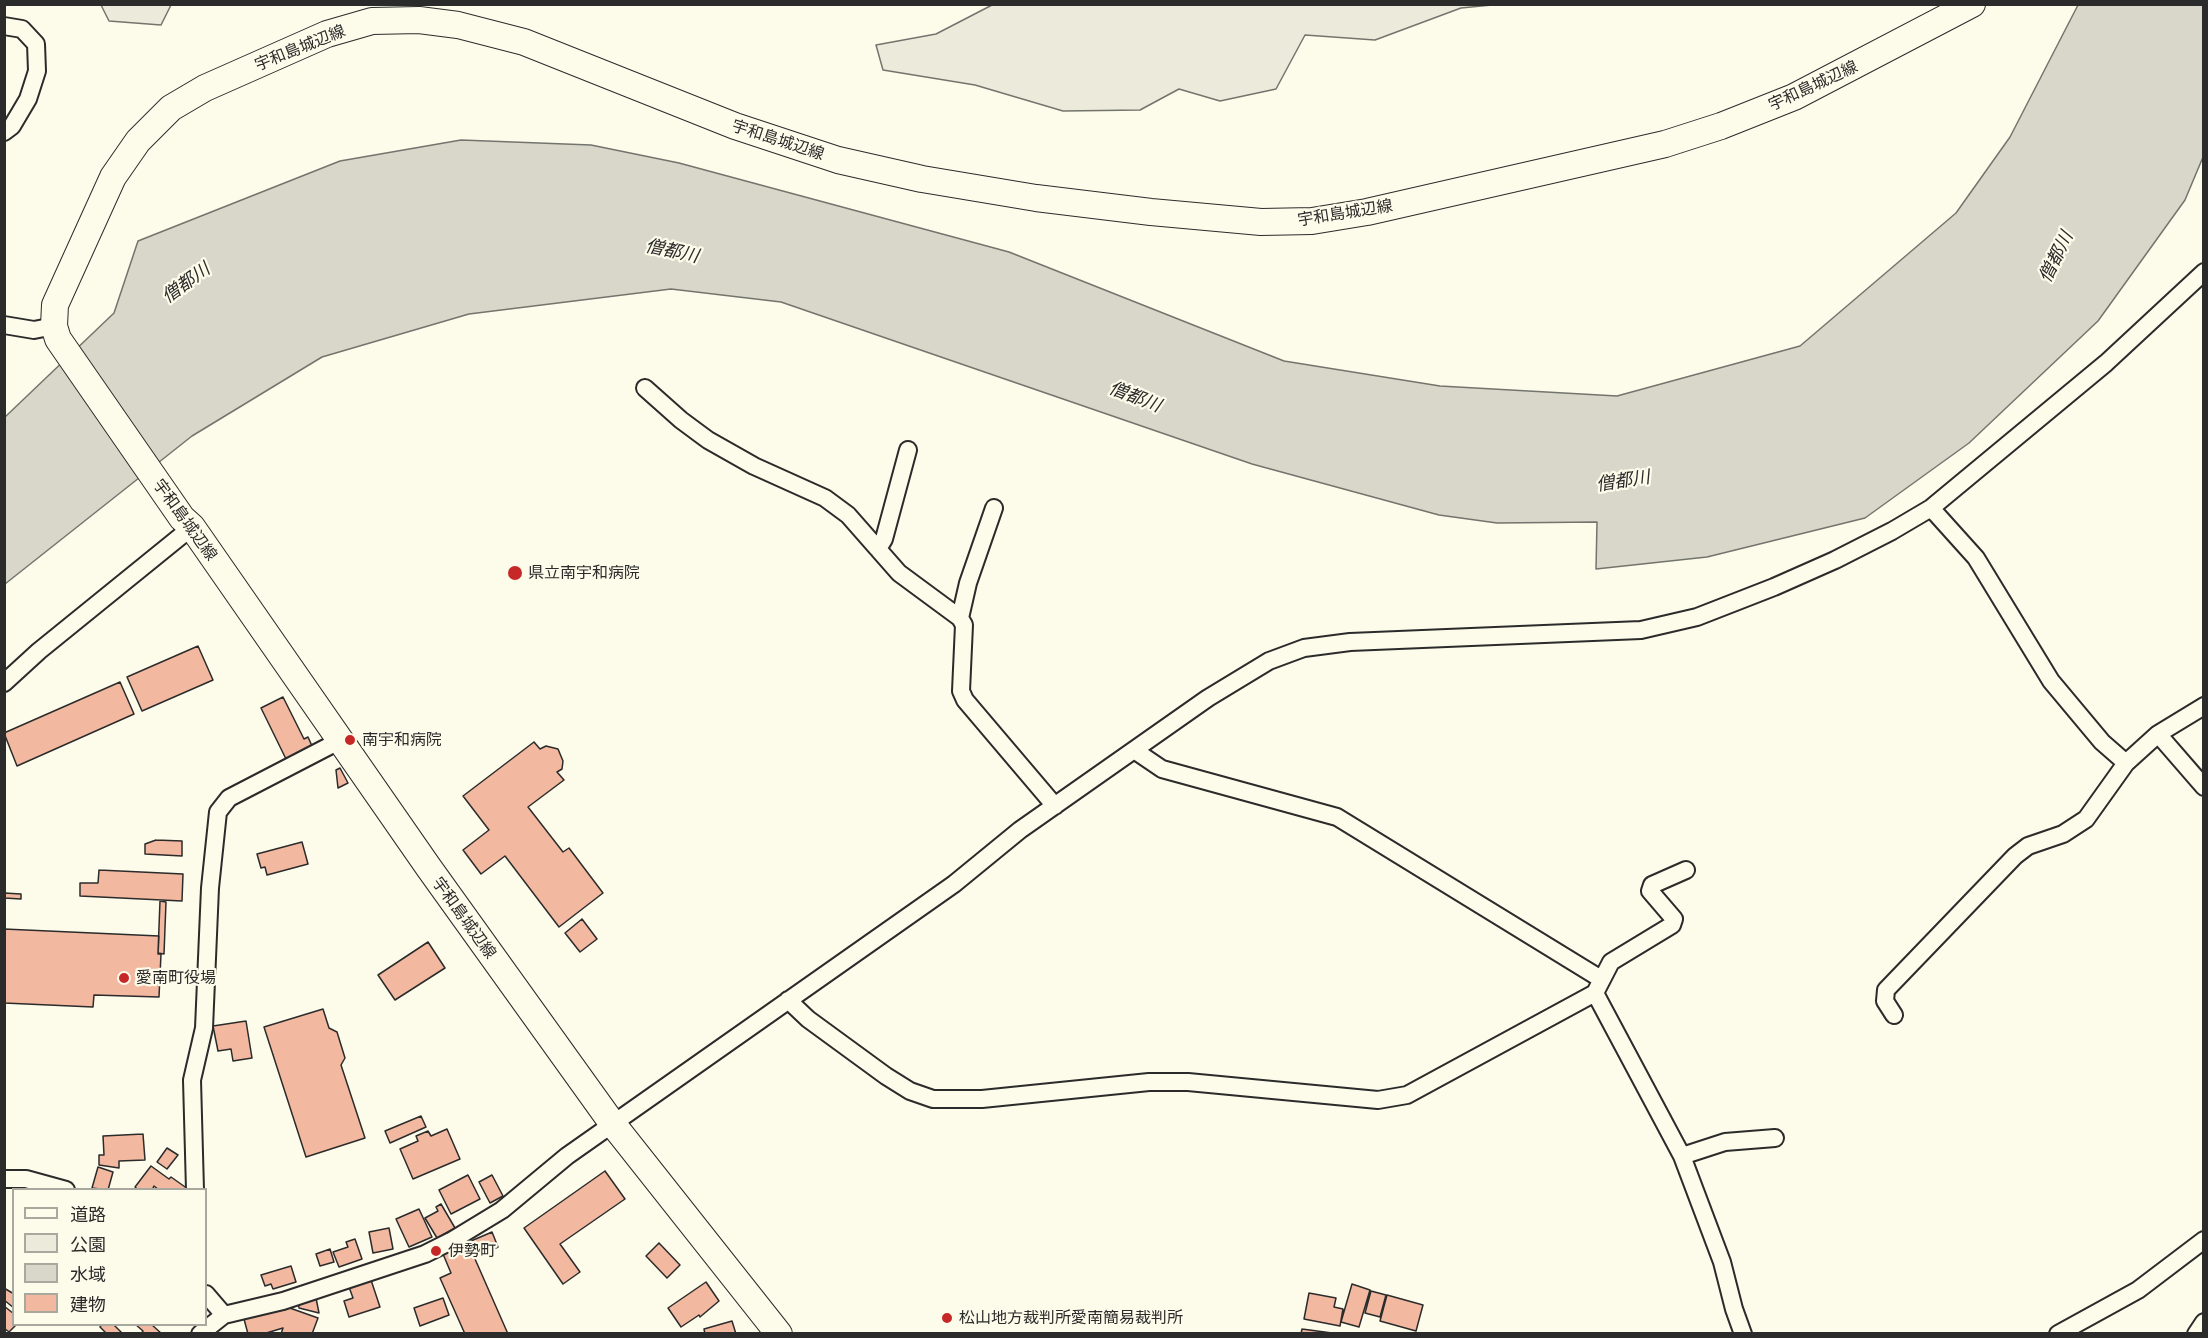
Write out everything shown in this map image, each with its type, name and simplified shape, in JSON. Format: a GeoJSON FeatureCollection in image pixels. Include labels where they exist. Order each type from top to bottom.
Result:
{"type":"FeatureCollection","features":[{"type":"Feature","properties":{"kind":"main road","name":"宇和島城辺線"},"geometry":{"type":"LineString","coordinates":[[779,1334],[612,1123],[339,741],[56,333],[55,305],[113,177],[138,141],[171,108],[205,88],[327,34],[372,21],[419,20],[458,25],[524,42],[735,126],[838,160],[922,179],[1036,198],[1151,212],[1261,222],[1312,221],[1367,212],[1665,144],[1710,130],[1794,97],[1972,4]]}},
{"type":"Feature","properties":{"kind":"street"},"geometry":{"type":"LineString","coordinates":[[4,26],[22,29],[36,44],[38,71],[28,99],[12,126],[4,132]]}},
{"type":"Feature","properties":{"kind":"street"},"geometry":{"type":"LineString","coordinates":[[207,1299],[213,1327],[425,1254],[502,1210],[567,1156],[954,884],[1020,830],[1208,698],[1269,661],[1304,648],[1350,642],[1641,630],[1697,617],[1835,560],[1883,536],[1930,508],[2106,363],[2204,272]]}},
{"type":"Feature","properties":{"kind":"street"},"geometry":{"type":"LineString","coordinates":[[4,325],[56,333]]}},
{"type":"Feature","properties":{"kind":"street"},"geometry":{"type":"LineString","coordinates":[[645,388],[708,440],[754,466],[825,498],[848,515],[899,573],[960,618],[964,625],[961,691],[965,700],[1055,806]]}},
{"type":"Feature","properties":{"kind":"street"},"geometry":{"type":"LineString","coordinates":[[878,549],[884,539],[908,450]]}},
{"type":"Feature","properties":{"kind":"street"},"geometry":{"type":"LineString","coordinates":[[960,618],[968,583],[994,508]]}},
{"type":"Feature","properties":{"kind":"street"},"geometry":{"type":"LineString","coordinates":[[1930,508],[1976,558],[2051,681],[2102,742],[2127,763]]}},
{"type":"Feature","properties":{"kind":"street"},"geometry":{"type":"LineString","coordinates":[[4,683],[187,523]]}},
{"type":"Feature","properties":{"kind":"street"},"geometry":{"type":"LineString","coordinates":[[1894,1015],[1885,1001],[1886,990],[2015,856],[2028,846],[2063,834],[2086,819],[2127,763],[2158,734],[2204,706]]}},
{"type":"Feature","properties":{"kind":"street"},"geometry":{"type":"LineString","coordinates":[[2158,734],[2204,787]]}},
{"type":"Feature","properties":{"kind":"street"},"geometry":{"type":"LineString","coordinates":[[195,1188],[192,1080],[204,1028],[210,888],[218,812],[229,798],[339,741]]}},
{"type":"Feature","properties":{"kind":"street"},"geometry":{"type":"LineString","coordinates":[[1134,750],[1162,769],[1337,817],[1598,986],[1682,1156],[1722,1262],[1743,1334]]}},
{"type":"Feature","properties":{"kind":"street"},"geometry":{"type":"LineString","coordinates":[[788,1000],[808,1019],[886,1076],[910,1091],[933,1099],[982,1099],[1149,1082],[1188,1082],[1378,1100],[1407,1095],[1598,986],[1611,962],[1672,925],[1674,918],[1650,891],[1653,885],[1686,870]]}},
{"type":"Feature","properties":{"kind":"street"},"geometry":{"type":"LineString","coordinates":[[1682,1156],[1725,1142],[1775,1138]]}},
{"type":"Feature","properties":{"kind":"street"},"geometry":{"type":"LineString","coordinates":[[4,1179],[26,1179],[59,1188]]}},
{"type":"Feature","properties":{"kind":"street"},"geometry":{"type":"LineString","coordinates":[[2058,1334],[2138,1290],[2204,1240]]}},
{"type":"Feature","properties":{"kind":"street"},"geometry":{"type":"LineString","coordinates":[[2196,1334],[2204,1322]]}},
{"type":"Feature","properties":{"kind":"green space"},"geometry":{"type":"Polygon","coordinates":[[[994,4],[1492,5],[1461,8],[1375,40],[1305,35],[1276,89],[1220,101],[1179,89],[1140,110],[1063,111],[975,85],[883,70],[876,45],[936,34],[994,4]]]}},
{"type":"Feature","properties":{"kind":"green space"},"geometry":{"type":"Polygon","coordinates":[[[101,5],[171,5],[161,25],[109,21],[101,5]]]}},
{"type":"Feature","properties":{"kind":"water","name":"僧都川"},"geometry":{"type":"Polygon","coordinates":[[[2078,5],[2203,5],[2203,157],[2185,200],[2098,321],[1969,443],[1865,518],[1707,557],[1596,569],[1597,522],[1497,523],[1439,515],[1252,464],[781,302],[671,289],[469,314],[322,357],[192,436],[5,584],[5,417],[114,313],[138,241],[340,161],[461,140],[591,145],[679,163],[1009,252],[1284,361],[1440,386],[1617,396],[1800,346],[1956,213],[2010,137],[2078,5]]]}},
{"type":"Feature","properties":{"kind":"building"},"geometry":{"type":"Polygon","coordinates":[[[198,646],[213,680],[142,711],[127,677],[198,646]]]}},
{"type":"Feature","properties":{"kind":"building"},"geometry":{"type":"Polygon","coordinates":[[[120,682],[134,714],[17,766],[4,733],[120,682]]]}},
{"type":"Feature","properties":{"kind":"building"},"geometry":{"type":"Polygon","coordinates":[[[283,697],[304,739],[308,737],[312,746],[286,759],[261,708],[283,697]]]}},
{"type":"Feature","properties":{"kind":"building"},"geometry":{"type":"Polygon","coordinates":[[[534,742],[540,749],[546,746],[558,749],[563,761],[562,769],[557,772],[564,780],[528,807],[563,852],[569,848],[603,893],[559,927],[505,856],[481,874],[463,850],[489,830],[463,796],[534,742]]]}},
{"type":"Feature","properties":{"kind":"building"},"geometry":{"type":"Polygon","coordinates":[[[340,768],[348,783],[338,788],[336,770],[340,768]]]}},
{"type":"Feature","properties":{"kind":"building"},"geometry":{"type":"Polygon","coordinates":[[[156,840],[182,841],[182,856],[145,854],[145,844],[156,840]]]}},
{"type":"Feature","properties":{"kind":"building"},"geometry":{"type":"Polygon","coordinates":[[[302,842],[308,864],[267,875],[265,867],[261,868],[257,854],[302,842]]]}},
{"type":"Feature","properties":{"kind":"building"},"geometry":{"type":"Polygon","coordinates":[[[99,870],[183,874],[182,901],[80,896],[80,883],[98,883],[99,870]]]}},
{"type":"Feature","properties":{"kind":"building"},"geometry":{"type":"Polygon","coordinates":[[[4,893],[21,894],[21,899],[4,898],[4,893]]]}},
{"type":"Feature","properties":{"kind":"building"},"geometry":{"type":"Polygon","coordinates":[[[160,901],[166,902],[164,954],[158,953],[160,901]]]}},
{"type":"Feature","properties":{"kind":"building"},"geometry":{"type":"Polygon","coordinates":[[[582,919],[597,939],[580,952],[565,933],[582,919]]]}},
{"type":"Feature","properties":{"kind":"building"},"geometry":{"type":"Polygon","coordinates":[[[4,929],[159,936],[158,954],[161,954],[159,997],[94,995],[93,1007],[4,1003],[4,929]]]}},
{"type":"Feature","properties":{"kind":"building"},"geometry":{"type":"Polygon","coordinates":[[[428,942],[445,968],[395,1000],[378,975],[428,942]]]}},
{"type":"Feature","properties":{"kind":"building"},"geometry":{"type":"Polygon","coordinates":[[[323,1009],[329,1028],[337,1032],[345,1058],[341,1065],[365,1138],[306,1157],[264,1027],[323,1009]]]}},
{"type":"Feature","properties":{"kind":"building"},"geometry":{"type":"Polygon","coordinates":[[[246,1021],[252,1058],[233,1061],[231,1049],[218,1051],[213,1026],[246,1021]]]}},
{"type":"Feature","properties":{"kind":"building"},"geometry":{"type":"Polygon","coordinates":[[[421,1116],[426,1127],[390,1143],[385,1131],[421,1116]]]}},
{"type":"Feature","properties":{"kind":"building"},"geometry":{"type":"Polygon","coordinates":[[[447,1129],[460,1159],[413,1179],[400,1149],[418,1141],[416,1136],[428,1131],[431,1136],[447,1129]]]}},
{"type":"Feature","properties":{"kind":"building"},"geometry":{"type":"Polygon","coordinates":[[[143,1134],[145,1160],[119,1161],[119,1168],[99,1165],[99,1155],[104,1155],[103,1136],[143,1134]]]}},
{"type":"Feature","properties":{"kind":"building"},"geometry":{"type":"Polygon","coordinates":[[[167,1148],[178,1155],[167,1169],[157,1162],[167,1148]]]}},
{"type":"Feature","properties":{"kind":"building"},"geometry":{"type":"Polygon","coordinates":[[[151,1166],[187,1188],[156,1188],[154,1186],[153,1188],[135,1187],[151,1166]]]}},
{"type":"Feature","properties":{"kind":"building"},"geometry":{"type":"Polygon","coordinates":[[[98,1167],[113,1172],[109,1188],[92,1188],[98,1167]]]}},
{"type":"Feature","properties":{"kind":"building"},"geometry":{"type":"Polygon","coordinates":[[[605,1171],[625,1199],[560,1244],[580,1272],[563,1284],[524,1228],[605,1171]]]}},
{"type":"Feature","properties":{"kind":"building"},"geometry":{"type":"Polygon","coordinates":[[[468,1175],[480,1199],[451,1214],[439,1190],[468,1175]]]}},
{"type":"Feature","properties":{"kind":"building"},"geometry":{"type":"Polygon","coordinates":[[[492,1175],[503,1196],[490,1203],[479,1182],[492,1175]]]}},
{"type":"Feature","properties":{"kind":"building"},"geometry":{"type":"Polygon","coordinates":[[[441,1204],[455,1228],[437,1238],[425,1218],[438,1211],[436,1207],[441,1204]]]}},
{"type":"Feature","properties":{"kind":"building"},"geometry":{"type":"Polygon","coordinates":[[[419,1209],[432,1237],[409,1247],[396,1219],[419,1209]]]}},
{"type":"Feature","properties":{"kind":"building"},"geometry":{"type":"Polygon","coordinates":[[[389,1228],[393,1249],[373,1253],[369,1232],[389,1228]]]}},
{"type":"Feature","properties":{"kind":"building"},"geometry":{"type":"Polygon","coordinates":[[[492,1232],[498,1247],[478,1256],[471,1241],[492,1232]]]}},
{"type":"Feature","properties":{"kind":"building"},"geometry":{"type":"Polygon","coordinates":[[[355,1239],[362,1259],[339,1267],[333,1252],[348,1247],[346,1242],[355,1239]]]}},
{"type":"Feature","properties":{"kind":"building"},"geometry":{"type":"Polygon","coordinates":[[[468,1243],[508,1334],[465,1334],[440,1278],[451,1273],[443,1254],[468,1243]]]}},
{"type":"Feature","properties":{"kind":"building"},"geometry":{"type":"Polygon","coordinates":[[[659,1243],[680,1265],[667,1278],[646,1256],[659,1243]]]}},
{"type":"Feature","properties":{"kind":"building"},"geometry":{"type":"Polygon","coordinates":[[[330,1249],[334,1262],[320,1266],[316,1254],[330,1249]]]}},
{"type":"Feature","properties":{"kind":"building"},"geometry":{"type":"Polygon","coordinates":[[[291,1266],[296,1282],[273,1289],[271,1284],[265,1286],[261,1275],[291,1266]]]}},
{"type":"Feature","properties":{"kind":"building"},"geometry":{"type":"Polygon","coordinates":[[[371,1280],[380,1307],[349,1317],[344,1301],[353,1298],[349,1287],[371,1280]]]}},
{"type":"Feature","properties":{"kind":"building"},"geometry":{"type":"Polygon","coordinates":[[[706,1282],[719,1301],[700,1317],[699,1315],[681,1327],[668,1308],[706,1282]]]}},
{"type":"Feature","properties":{"kind":"building"},"geometry":{"type":"Polygon","coordinates":[[[1352,1284],[1370,1290],[1359,1327],[1341,1322],[1352,1284]]]}},
{"type":"Feature","properties":{"kind":"building"},"geometry":{"type":"Polygon","coordinates":[[[4,1288],[12,1293],[12,1306],[4,1300],[4,1288]]]}},
{"type":"Feature","properties":{"kind":"building"},"geometry":{"type":"Polygon","coordinates":[[[1371,1291],[1386,1295],[1380,1317],[1365,1313],[1371,1291]]]}},
{"type":"Feature","properties":{"kind":"building"},"geometry":{"type":"Polygon","coordinates":[[[1309,1293],[1336,1298],[1334,1307],[1343,1309],[1340,1326],[1304,1319],[1309,1293]]]}},
{"type":"Feature","properties":{"kind":"building"},"geometry":{"type":"Polygon","coordinates":[[[1387,1295],[1423,1305],[1416,1331],[1380,1321],[1387,1295]]]}},
{"type":"Feature","properties":{"kind":"building"},"geometry":{"type":"Polygon","coordinates":[[[316,1298],[319,1313],[299,1308],[298,1302],[316,1298]]]}},
{"type":"Feature","properties":{"kind":"building"},"geometry":{"type":"Polygon","coordinates":[[[443,1298],[449,1315],[420,1326],[414,1308],[443,1298]]]}},
{"type":"Feature","properties":{"kind":"building"},"geometry":{"type":"Polygon","coordinates":[[[4,1306],[12,1312],[12,1326],[15,1326],[9,1332],[4,1328],[4,1306]]]}},
{"type":"Feature","properties":{"kind":"building"},"geometry":{"type":"Polygon","coordinates":[[[287,1307],[318,1318],[312,1334],[281,1334],[283,1328],[263,1334],[248,1334],[244,1319],[287,1307]]]}},
{"type":"Feature","properties":{"kind":"building"},"geometry":{"type":"Polygon","coordinates":[[[732,1321],[736,1334],[705,1334],[704,1329],[732,1321]]]}},
{"type":"Feature","properties":{"kind":"building"},"geometry":{"type":"Polygon","coordinates":[[[115,1326],[123,1334],[107,1334],[100,1327],[115,1326]]]}},
{"type":"Feature","properties":{"kind":"building"},"geometry":{"type":"Polygon","coordinates":[[[137,1326],[153,1326],[162,1334],[141,1334],[143,1331],[137,1326]]]}},
{"type":"Feature","properties":{"kind":"building"},"geometry":{"type":"Polygon","coordinates":[[[1302,1329],[1332,1333],[1301,1334],[1302,1329]]]}},
{"type":"Feature","properties":{"kind":"place","name":"県立南宇和病院"},"geometry":{"type":"Point","coordinates":[515,573]}},
{"type":"Feature","properties":{"kind":"place","name":"南宇和病院"},"geometry":{"type":"Point","coordinates":[350,740]}},
{"type":"Feature","properties":{"kind":"place","name":"愛南町役場"},"geometry":{"type":"Point","coordinates":[124,978]}},
{"type":"Feature","properties":{"kind":"place","name":"伊勢町"},"geometry":{"type":"Point","coordinates":[436,1251]}},
{"type":"Feature","properties":{"kind":"place","name":"松山地方裁判所愛南簡易裁判所"},"geometry":{"type":"Point","coordinates":[947,1318]}}]}
